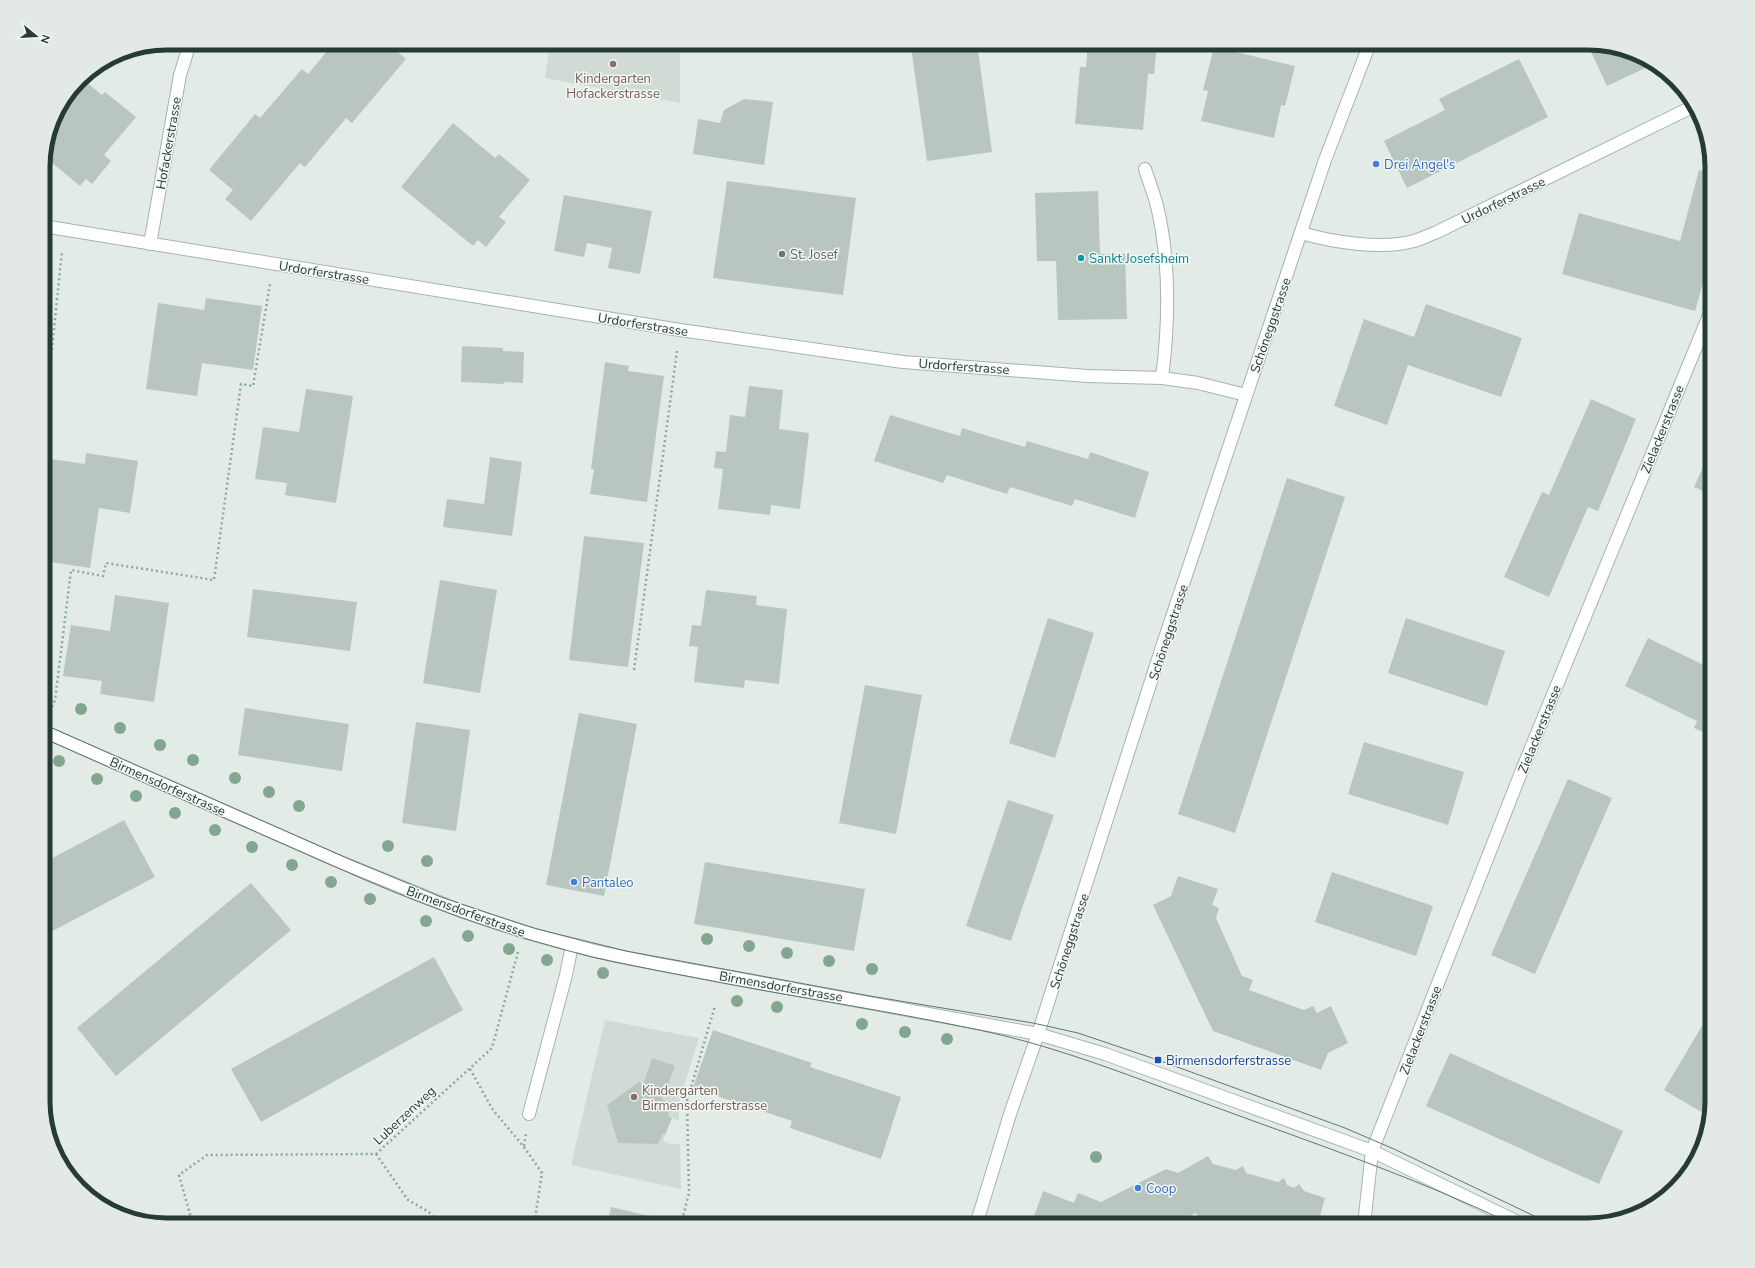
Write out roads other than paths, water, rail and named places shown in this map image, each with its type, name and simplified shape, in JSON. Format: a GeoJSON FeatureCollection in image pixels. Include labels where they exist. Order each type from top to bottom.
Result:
{"type":"FeatureCollection","features":[{"type":"Feature","properties":{"kind":"street","name":"Hofackerstrasse"},"geometry":{"type":"LineString","coordinates":[[150,244],[180,75],[188,50]]}},
{"type":"Feature","properties":{"kind":"street","name":"Schöneggstrasse"},"geometry":{"type":"LineString","coordinates":[[978,1218],[1164,642],[1246,395],[1338,122],[1367,50]]}},
{"type":"Feature","properties":{"kind":"street","name":"Urdorferstrasse"},"geometry":{"type":"LineString","coordinates":[[1301,234],[1348,242],[1390,245],[1414,241],[1436,232],[1689,108]]}},
{"type":"Feature","properties":{"kind":"street"},"geometry":{"type":"LineString","coordinates":[[1145,169],[1158,208],[1166,253],[1167,343],[1162,378]]}},
{"type":"Feature","properties":{"kind":"street","name":"Urdorferstrasse"},"geometry":{"type":"LineString","coordinates":[[50,227],[680,330],[903,362],[1088,376],[1162,378],[1198,384],[1246,395]]}},
{"type":"Feature","properties":{"kind":"street","name":"Zielackerstrasse"},"geometry":{"type":"LineString","coordinates":[[1365,1218],[1372,1152],[1522,770],[1705,325]]}},
{"type":"Feature","properties":{"kind":"street","name":"Birmensdorferstrasse"},"geometry":{"type":"LineString","coordinates":[[50,734],[334,860],[461,911],[524,932],[572,945],[657,964],[1038,1034],[1105,1054],[1372,1152],[1509,1218]]}},
{"type":"Feature","properties":{"kind":"street"},"geometry":{"type":"LineString","coordinates":[[529,1114],[566,975],[572,945]]}},
{"type":"Feature","properties":{"kind":"tram line"},"geometry":{"type":"LineString","coordinates":[[50,727],[349,859],[441,897],[491,914],[537,929],[626,951],[870,996],[1033,1023],[1078,1033],[1158,1060],[1345,1128],[1394,1149],[1538,1218]]}},
{"type":"Feature","properties":{"kind":"tram line"},"geometry":{"type":"LineString","coordinates":[[50,741],[363,879],[419,902],[504,932],[603,960],[942,1022],[1039,1045],[1128,1075],[1366,1162],[1441,1192],[1499,1218]]}},
{"type":"Feature","properties":{"kind":"place","name":"Kindergarten Hofackerstrasse"},"geometry":{"type":"Point","coordinates":[613,64]}},
{"type":"Feature","properties":{"kind":"place","name":"Drei Angel's"},"geometry":{"type":"Point","coordinates":[1376,164]}},
{"type":"Feature","properties":{"kind":"place","name":"St. Josef"},"geometry":{"type":"Point","coordinates":[782,254]}},
{"type":"Feature","properties":{"kind":"place","name":"Sankt Josefsheim"},"geometry":{"type":"Point","coordinates":[1081,258]}},
{"type":"Feature","properties":{"kind":"place","name":"Pantaleo"},"geometry":{"type":"Point","coordinates":[574,882]}},
{"type":"Feature","properties":{"kind":"place","name":"Birmensdorferstrasse"},"geometry":{"type":"Point","coordinates":[1158,1060]}},
{"type":"Feature","properties":{"kind":"place","name":"Kindergarten Birmensdorferstrasse"},"geometry":{"type":"Point","coordinates":[634,1097]}},
{"type":"Feature","properties":{"kind":"place","name":"Coop"},"geometry":{"type":"Point","coordinates":[1138,1188]}}]}
